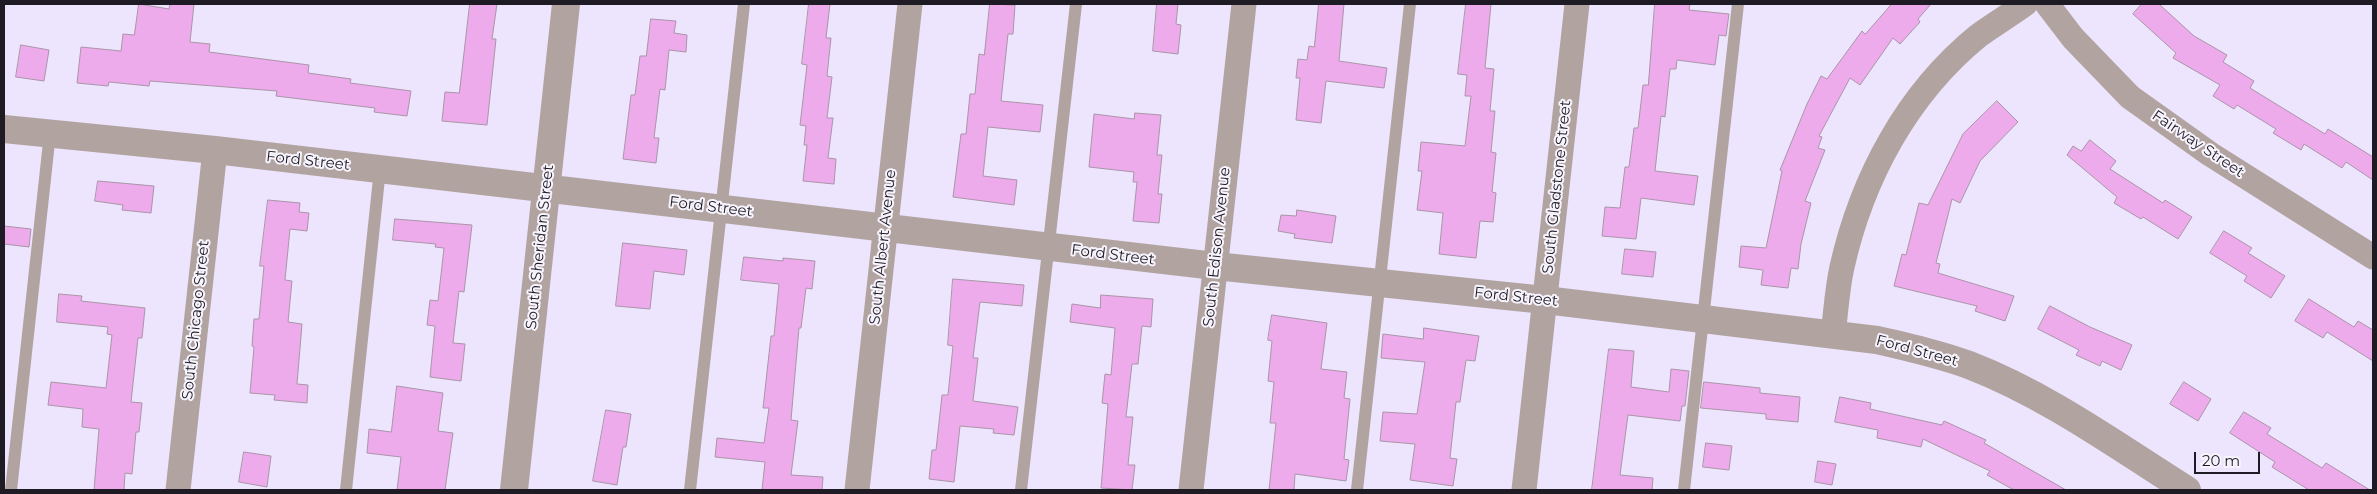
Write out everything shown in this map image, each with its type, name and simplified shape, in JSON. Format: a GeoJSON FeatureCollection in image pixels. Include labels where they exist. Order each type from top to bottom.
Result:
{"type":"FeatureCollection","features":[{"type":"Feature","properties":{"kind":"street","name":"South Sheridan Street"},"geometry":{"type":"LineString","coordinates":[[514,490],[566,4]]}},
{"type":"Feature","properties":{"kind":"street","name":"South Albert Avenue"},"geometry":{"type":"LineString","coordinates":[[857,490],[910,4]]}},
{"type":"Feature","properties":{"kind":"street","name":"South Edison Avenue"},"geometry":{"type":"LineString","coordinates":[[1190,490],[1244,4]]}},
{"type":"Feature","properties":{"kind":"street","name":"South Gladstone Street"},"geometry":{"type":"LineString","coordinates":[[1524,490],[1577,4]]}},
{"type":"Feature","properties":{"kind":"street"},"geometry":{"type":"LineString","coordinates":[[1833,334],[1842,268],[1852,226],[1864,192],[1883,152],[1916,100],[1943,70],[1978,36],[2025,4]]}},
{"type":"Feature","properties":{"kind":"street","name":"Fairway Street"},"geometry":{"type":"LineString","coordinates":[[2046,4],[2073,38],[2130,97],[2202,149],[2373,257]]}},
{"type":"Feature","properties":{"kind":"street","name":"Ford Street"},"geometry":{"type":"LineString","coordinates":[[4,128],[215,150],[1215,266],[1702,317],[1877,340],[1927,352],[1969,365],[2009,382],[2051,404],[2188,490]]}},
{"type":"Feature","properties":{"kind":"street","name":"South Chicago Street"},"geometry":{"type":"LineString","coordinates":[[178,490],[215,150]]}},
{"type":"Feature","properties":{"kind":"lane"},"geometry":{"type":"LineString","coordinates":[[690,490],[744,4]]}},
{"type":"Feature","properties":{"kind":"lane"},"geometry":{"type":"LineString","coordinates":[[1022,490],[1076,4]]}},
{"type":"Feature","properties":{"kind":"lane"},"geometry":{"type":"LineString","coordinates":[[1357,490],[1410,4]]}},
{"type":"Feature","properties":{"kind":"lane"},"geometry":{"type":"LineString","coordinates":[[1684,490],[1738,4]]}},
{"type":"Feature","properties":{"kind":"lane"},"geometry":{"type":"LineString","coordinates":[[11,490],[50,133]]}},
{"type":"Feature","properties":{"kind":"lane"},"geometry":{"type":"LineString","coordinates":[[346,490],[380,169]]}},
{"type":"Feature","properties":{"kind":"building"},"geometry":{"type":"Polygon","coordinates":[[[139,4],[169,9],[170,4],[194,4],[190,42],[210,44],[209,52],[309,65],[308,73],[351,79],[350,83],[411,91],[407,116],[374,112],[375,108],[276,96],[277,91],[150,81],[149,86],[109,82],[108,86],[77,83],[81,47],[121,51],[123,34],[134,35],[139,4]]]}},
{"type":"Feature","properties":{"kind":"building"},"geometry":{"type":"Polygon","coordinates":[[[470,4],[497,4],[492,39],[496,39],[487,125],[442,121],[445,92],[459,93],[470,4]]]}},
{"type":"Feature","properties":{"kind":"building"},"geometry":{"type":"Polygon","coordinates":[[[809,4],[830,4],[826,38],[831,38],[827,76],[832,77],[827,118],[833,118],[828,158],[836,159],[834,184],[803,181],[807,145],[804,145],[806,126],[800,125],[807,65],[802,64],[809,4]]]}},
{"type":"Feature","properties":{"kind":"building"},"geometry":{"type":"Polygon","coordinates":[[[990,4],[1015,5],[1013,34],[1008,34],[1001,101],[1043,105],[1040,132],[988,127],[983,176],[1017,180],[1014,205],[953,197],[961,134],[966,134],[970,94],[975,94],[979,54],[984,55],[990,4]]]}},
{"type":"Feature","properties":{"kind":"building"},"geometry":{"type":"Polygon","coordinates":[[[1157,4],[1178,4],[1176,24],[1181,25],[1178,54],[1153,51],[1157,4]]]}},
{"type":"Feature","properties":{"kind":"building"},"geometry":{"type":"Polygon","coordinates":[[[1319,4],[1344,4],[1339,61],[1387,68],[1384,88],[1326,81],[1321,123],[1296,120],[1300,78],[1296,78],[1298,59],[1307,60],[1309,46],[1314,47],[1319,4]]]}},
{"type":"Feature","properties":{"kind":"building"},"geometry":{"type":"Polygon","coordinates":[[[1466,4],[1491,4],[1485,68],[1494,69],[1490,111],[1495,111],[1491,152],[1496,153],[1492,192],[1496,193],[1493,222],[1480,221],[1476,258],[1439,254],[1443,213],[1417,210],[1422,171],[1418,171],[1421,142],[1465,146],[1471,96],[1465,96],[1467,75],[1458,74],[1466,4]]]}},
{"type":"Feature","properties":{"kind":"building"},"geometry":{"type":"Polygon","coordinates":[[[1655,4],[1690,4],[1689,10],[1729,14],[1726,36],[1719,35],[1715,65],[1677,60],[1676,69],[1670,69],[1665,117],[1661,116],[1655,171],[1698,176],[1694,205],[1641,198],[1636,239],[1602,236],[1605,207],[1620,208],[1625,167],[1629,167],[1634,128],[1638,128],[1643,85],[1648,85],[1655,4]]]}},
{"type":"Feature","properties":{"kind":"building"},"geometry":{"type":"Polygon","coordinates":[[[1892,4],[1931,4],[1918,19],[1920,22],[1900,44],[1893,38],[1860,85],[1850,78],[1819,136],[1822,137],[1818,148],[1825,150],[1805,201],[1811,203],[1801,244],[1798,269],[1791,268],[1788,288],[1761,285],[1763,270],[1739,267],[1741,246],[1766,248],[1782,171],[1780,170],[1807,104],[1821,76],[1827,79],[1862,31],[1865,34],[1892,4]]]}},
{"type":"Feature","properties":{"kind":"building"},"geometry":{"type":"Polygon","coordinates":[[[2142,4],[2159,4],[2194,36],[2227,55],[2223,62],[2254,81],[2250,88],[2325,134],[2328,129],[2373,157],[2373,180],[2346,162],[2342,168],[2304,144],[2301,150],[2273,133],[2276,129],[2237,105],[2234,109],[2213,96],[2220,85],[2173,58],[2176,53],[2133,14],[2142,4]]]}},
{"type":"Feature","properties":{"kind":"building"},"geometry":{"type":"Polygon","coordinates":[[[651,19],[676,21],[674,33],[687,35],[686,52],[669,50],[665,90],[660,89],[654,138],[659,138],[656,163],[623,159],[631,95],[635,95],[640,56],[646,56],[651,19]]]}},
{"type":"Feature","properties":{"kind":"building"},"geometry":{"type":"Polygon","coordinates":[[[21,45],[49,50],[44,81],[16,77],[21,45]]]}},
{"type":"Feature","properties":{"kind":"building"},"geometry":{"type":"Polygon","coordinates":[[[1997,101],[2018,122],[1980,161],[1960,203],[1952,199],[1936,263],[1940,264],[1938,273],[2014,296],[2005,321],[1975,311],[1977,306],[1894,286],[1902,254],[1906,255],[1919,203],[1928,205],[1963,134],[1997,101]]]}},
{"type":"Feature","properties":{"kind":"building"},"geometry":{"type":"Polygon","coordinates":[[[1135,113],[1161,115],[1157,155],[1162,155],[1158,194],[1162,194],[1159,223],[1133,221],[1137,182],[1133,182],[1134,172],[1089,167],[1094,114],[1134,119],[1135,113]]]}},
{"type":"Feature","properties":{"kind":"building"},"geometry":{"type":"Polygon","coordinates":[[[2090,140],[2116,161],[2110,169],[2163,203],[2165,200],[2192,217],[2178,239],[2143,217],[2141,219],[2114,203],[2117,197],[2067,155],[2073,146],[2081,151],[2090,140]]]}},
{"type":"Feature","properties":{"kind":"building"},"geometry":{"type":"Polygon","coordinates":[[[98,181],[154,186],[151,213],[122,210],[123,205],[95,201],[98,181]]]}},
{"type":"Feature","properties":{"kind":"building"},"geometry":{"type":"Polygon","coordinates":[[[268,200],[300,203],[299,212],[309,213],[307,231],[290,229],[285,280],[292,281],[288,322],[302,324],[297,384],[308,385],[307,403],[274,400],[275,395],[250,393],[254,347],[252,346],[254,319],[259,319],[264,266],[260,266],[268,200]]]}},
{"type":"Feature","properties":{"kind":"building"},"geometry":{"type":"Polygon","coordinates":[[[1297,210],[1336,216],[1332,243],[1294,238],[1295,234],[1278,231],[1281,215],[1296,216],[1297,210]]]}},
{"type":"Feature","properties":{"kind":"building"},"geometry":{"type":"Polygon","coordinates":[[[395,219],[472,225],[464,292],[459,291],[453,343],[465,344],[461,381],[430,377],[435,326],[427,325],[430,300],[438,301],[444,248],[435,247],[436,244],[393,240],[395,219]]]}},
{"type":"Feature","properties":{"kind":"building"},"geometry":{"type":"Polygon","coordinates":[[[4,226],[31,229],[29,247],[4,244],[4,226]]]}},
{"type":"Feature","properties":{"kind":"building"},"geometry":{"type":"Polygon","coordinates":[[[2224,231],[2252,248],[2248,253],[2285,276],[2271,298],[2244,281],[2247,276],[2210,253],[2224,231]]]}},
{"type":"Feature","properties":{"kind":"building"},"geometry":{"type":"Polygon","coordinates":[[[623,243],[687,250],[684,275],[654,271],[650,309],[616,306],[623,243]]]}},
{"type":"Feature","properties":{"kind":"building"},"geometry":{"type":"Polygon","coordinates":[[[1625,249],[1656,252],[1653,277],[1622,274],[1625,249]]]}},
{"type":"Feature","properties":{"kind":"building"},"geometry":{"type":"Polygon","coordinates":[[[744,257],[783,261],[783,258],[815,261],[812,289],[806,288],[801,328],[799,328],[791,420],[798,421],[791,475],[823,477],[822,490],[762,490],[765,462],[715,457],[717,438],[764,443],[769,408],[763,408],[771,336],[774,336],[779,284],[741,280],[744,257]]]}},
{"type":"Feature","properties":{"kind":"building"},"geometry":{"type":"Polygon","coordinates":[[[953,279],[1024,285],[1022,306],[980,302],[973,358],[978,358],[973,401],[1018,407],[1014,435],[993,433],[994,429],[960,426],[954,482],[929,479],[932,450],[936,450],[942,395],[948,395],[953,346],[948,345],[953,279]]]}},
{"type":"Feature","properties":{"kind":"building"},"geometry":{"type":"Polygon","coordinates":[[[59,294],[82,296],[81,301],[145,308],[142,338],[138,338],[131,402],[142,403],[139,432],[136,432],[132,474],[125,473],[124,490],[94,490],[99,429],[82,427],[83,409],[48,405],[51,382],[106,388],[112,335],[107,334],[108,327],[57,322],[59,294]]]}},
{"type":"Feature","properties":{"kind":"building"},"geometry":{"type":"Polygon","coordinates":[[[1101,295],[1153,299],[1151,327],[1142,326],[1138,364],[1132,364],[1126,417],[1133,417],[1128,465],[1135,465],[1132,490],[1101,488],[1108,404],[1102,403],[1105,374],[1111,375],[1115,328],[1070,322],[1072,304],[1100,308],[1101,295]]]}},
{"type":"Feature","properties":{"kind":"building"},"geometry":{"type":"Polygon","coordinates":[[[2309,299],[2354,327],[2358,321],[2373,330],[2373,361],[2327,332],[2323,338],[2295,321],[2309,299]]]}},
{"type":"Feature","properties":{"kind":"building"},"geometry":{"type":"Polygon","coordinates":[[[2050,306],[2090,327],[2132,345],[2121,370],[2102,361],[2100,366],[2076,355],[2079,350],[2038,329],[2050,306]]]}},
{"type":"Feature","properties":{"kind":"building"},"geometry":{"type":"Polygon","coordinates":[[[1272,315],[1327,323],[1321,369],[1347,372],[1344,398],[1350,399],[1344,459],[1349,460],[1346,481],[1295,474],[1294,490],[1269,490],[1276,423],[1270,423],[1274,382],[1268,381],[1272,341],[1268,340],[1272,315]]]}},
{"type":"Feature","properties":{"kind":"building"},"geometry":{"type":"Polygon","coordinates":[[[1424,328],[1479,336],[1475,361],[1466,360],[1460,402],[1456,402],[1450,458],[1457,459],[1453,486],[1410,480],[1415,444],[1380,441],[1383,412],[1417,414],[1425,362],[1381,358],[1383,334],[1423,339],[1424,328]]]}},
{"type":"Feature","properties":{"kind":"building"},"geometry":{"type":"Polygon","coordinates":[[[1609,349],[1634,351],[1631,387],[1669,392],[1671,369],[1689,371],[1685,406],[1682,406],[1680,421],[1628,415],[1620,475],[1653,478],[1652,490],[1592,490],[1609,349]]]}},
{"type":"Feature","properties":{"kind":"building"},"geometry":{"type":"Polygon","coordinates":[[[1704,382],[1760,388],[1760,393],[1800,397],[1798,422],[1766,419],[1766,414],[1701,408],[1704,382]]]}},
{"type":"Feature","properties":{"kind":"building"},"geometry":{"type":"Polygon","coordinates":[[[2184,382],[2211,399],[2198,421],[2170,404],[2184,382]]]}},
{"type":"Feature","properties":{"kind":"building"},"geometry":{"type":"Polygon","coordinates":[[[397,386],[443,393],[438,431],[453,433],[445,490],[397,490],[401,457],[367,453],[369,429],[391,432],[397,386]]]}},
{"type":"Feature","properties":{"kind":"building"},"geometry":{"type":"Polygon","coordinates":[[[1840,397],[1871,403],[1870,409],[1942,425],[1944,421],[1986,440],[1984,443],[2066,490],[2014,490],[1987,475],[1990,471],[1923,439],[1921,447],[1877,438],[1878,430],[1835,422],[1840,397]]]}},
{"type":"Feature","properties":{"kind":"building"},"geometry":{"type":"Polygon","coordinates":[[[606,410],[631,414],[617,485],[593,481],[606,410]]]}},
{"type":"Feature","properties":{"kind":"building"},"geometry":{"type":"Polygon","coordinates":[[[2244,412],[2271,428],[2267,434],[2322,468],[2326,463],[2370,490],[2309,490],[2272,467],[2275,462],[2230,433],[2244,412]]]}},
{"type":"Feature","properties":{"kind":"building"},"geometry":{"type":"Polygon","coordinates":[[[1706,443],[1732,446],[1729,470],[1703,467],[1706,443]]]}},
{"type":"Feature","properties":{"kind":"building"},"geometry":{"type":"Polygon","coordinates":[[[244,452],[271,456],[267,487],[239,482],[244,452]]]}},
{"type":"Feature","properties":{"kind":"building"},"geometry":{"type":"Polygon","coordinates":[[[1818,461],[1836,464],[1832,485],[1815,482],[1818,461]]]}}]}
